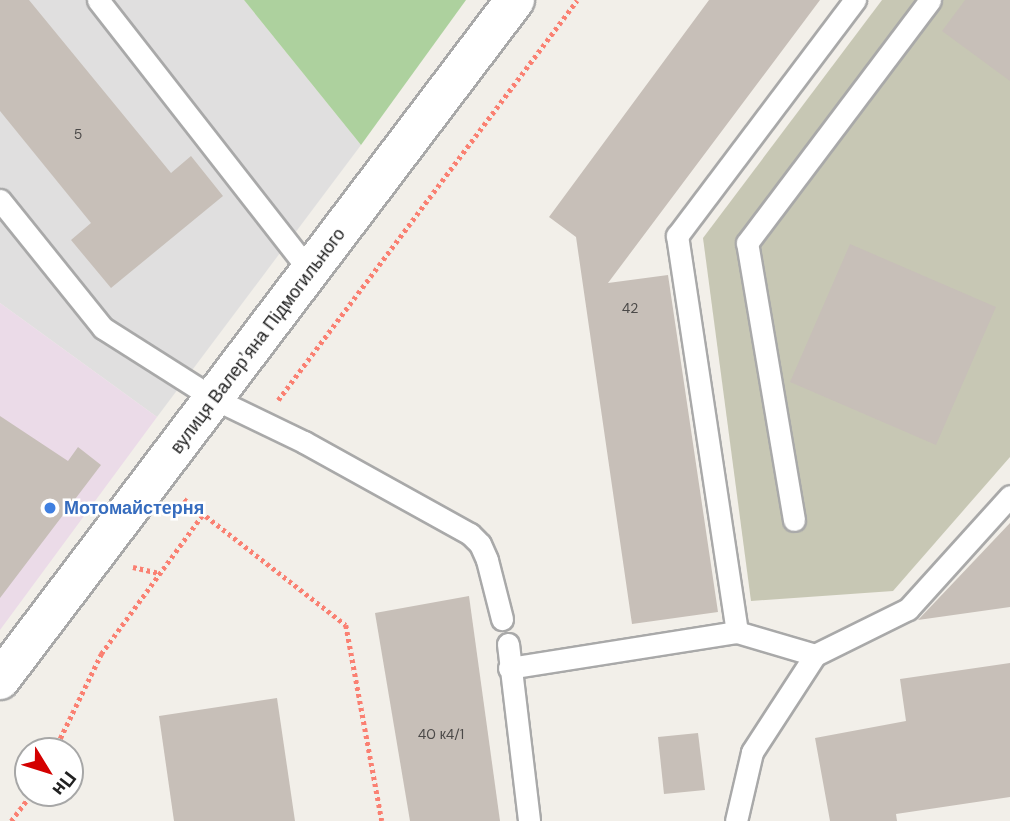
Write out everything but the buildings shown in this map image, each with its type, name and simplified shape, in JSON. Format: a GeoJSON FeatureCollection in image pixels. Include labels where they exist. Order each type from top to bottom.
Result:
{"type":"FeatureCollection","features":[{"type":"Feature","properties":{"kind":"street","name":"вулиця Валерʼяна Підмогильного"},"geometry":{"type":"LineString","coordinates":[[0,680],[514,0]]}},
{"type":"Feature","properties":{"kind":"lane"},"geometry":{"type":"LineString","coordinates":[[98,0],[310,271]]}},
{"type":"Feature","properties":{"kind":"lane"},"geometry":{"type":"LineString","coordinates":[[737,632],[677,236],[855,0]]}},
{"type":"Feature","properties":{"kind":"lane"},"geometry":{"type":"LineString","coordinates":[[794,520],[747,243],[930,0]]}},
{"type":"Feature","properties":{"kind":"lane"},"geometry":{"type":"LineString","coordinates":[[0,200],[103,328],[215,399],[470,534],[481,544],[502,619]]}},
{"type":"Feature","properties":{"kind":"lane"},"geometry":{"type":"LineString","coordinates":[[736,821],[752,752],[815,655],[908,609],[1010,496]]}},
{"type":"Feature","properties":{"kind":"lane"},"geometry":{"type":"LineString","coordinates":[[509,668],[737,632],[815,655]]}},
{"type":"Feature","properties":{"kind":"lane"},"geometry":{"type":"LineString","coordinates":[[508,644],[529,821]]}},
{"type":"Feature","properties":{"kind":"path"},"geometry":{"type":"LineString","coordinates":[[261,421],[578,0]]}},
{"type":"Feature","properties":{"kind":"path"},"geometry":{"type":"LineString","coordinates":[[156,477],[346,625],[382,821]]}},
{"type":"Feature","properties":{"kind":"path"},"geometry":{"type":"LineString","coordinates":[[61,737],[101,654],[203,514]]}},
{"type":"Feature","properties":{"kind":"path"},"geometry":{"type":"LineString","coordinates":[[10,821],[21,807]]}},
{"type":"Feature","properties":{"kind":"shaded area"},"geometry":{"type":"Polygon","coordinates":[[[0,0],[244,0],[361,145],[157,417],[0,303],[0,0]]]}},
{"type":"Feature","properties":{"kind":"shaded area"},"geometry":{"type":"Polygon","coordinates":[[[882,0],[1010,0],[1010,457],[893,591],[751,601],[703,238],[882,0]]]}},
{"type":"Feature","properties":{"kind":"shaded area"},"geometry":{"type":"Polygon","coordinates":[[[0,303],[157,417],[0,630],[0,303]]]}},
{"type":"Feature","properties":{"kind":"green space"},"geometry":{"type":"Polygon","coordinates":[[[244,0],[466,0],[361,145],[244,0]]]}},
{"type":"Feature","properties":{"kind":"place","name":"Мотомайстерня"},"geometry":{"type":"Point","coordinates":[50,508]}}]}
